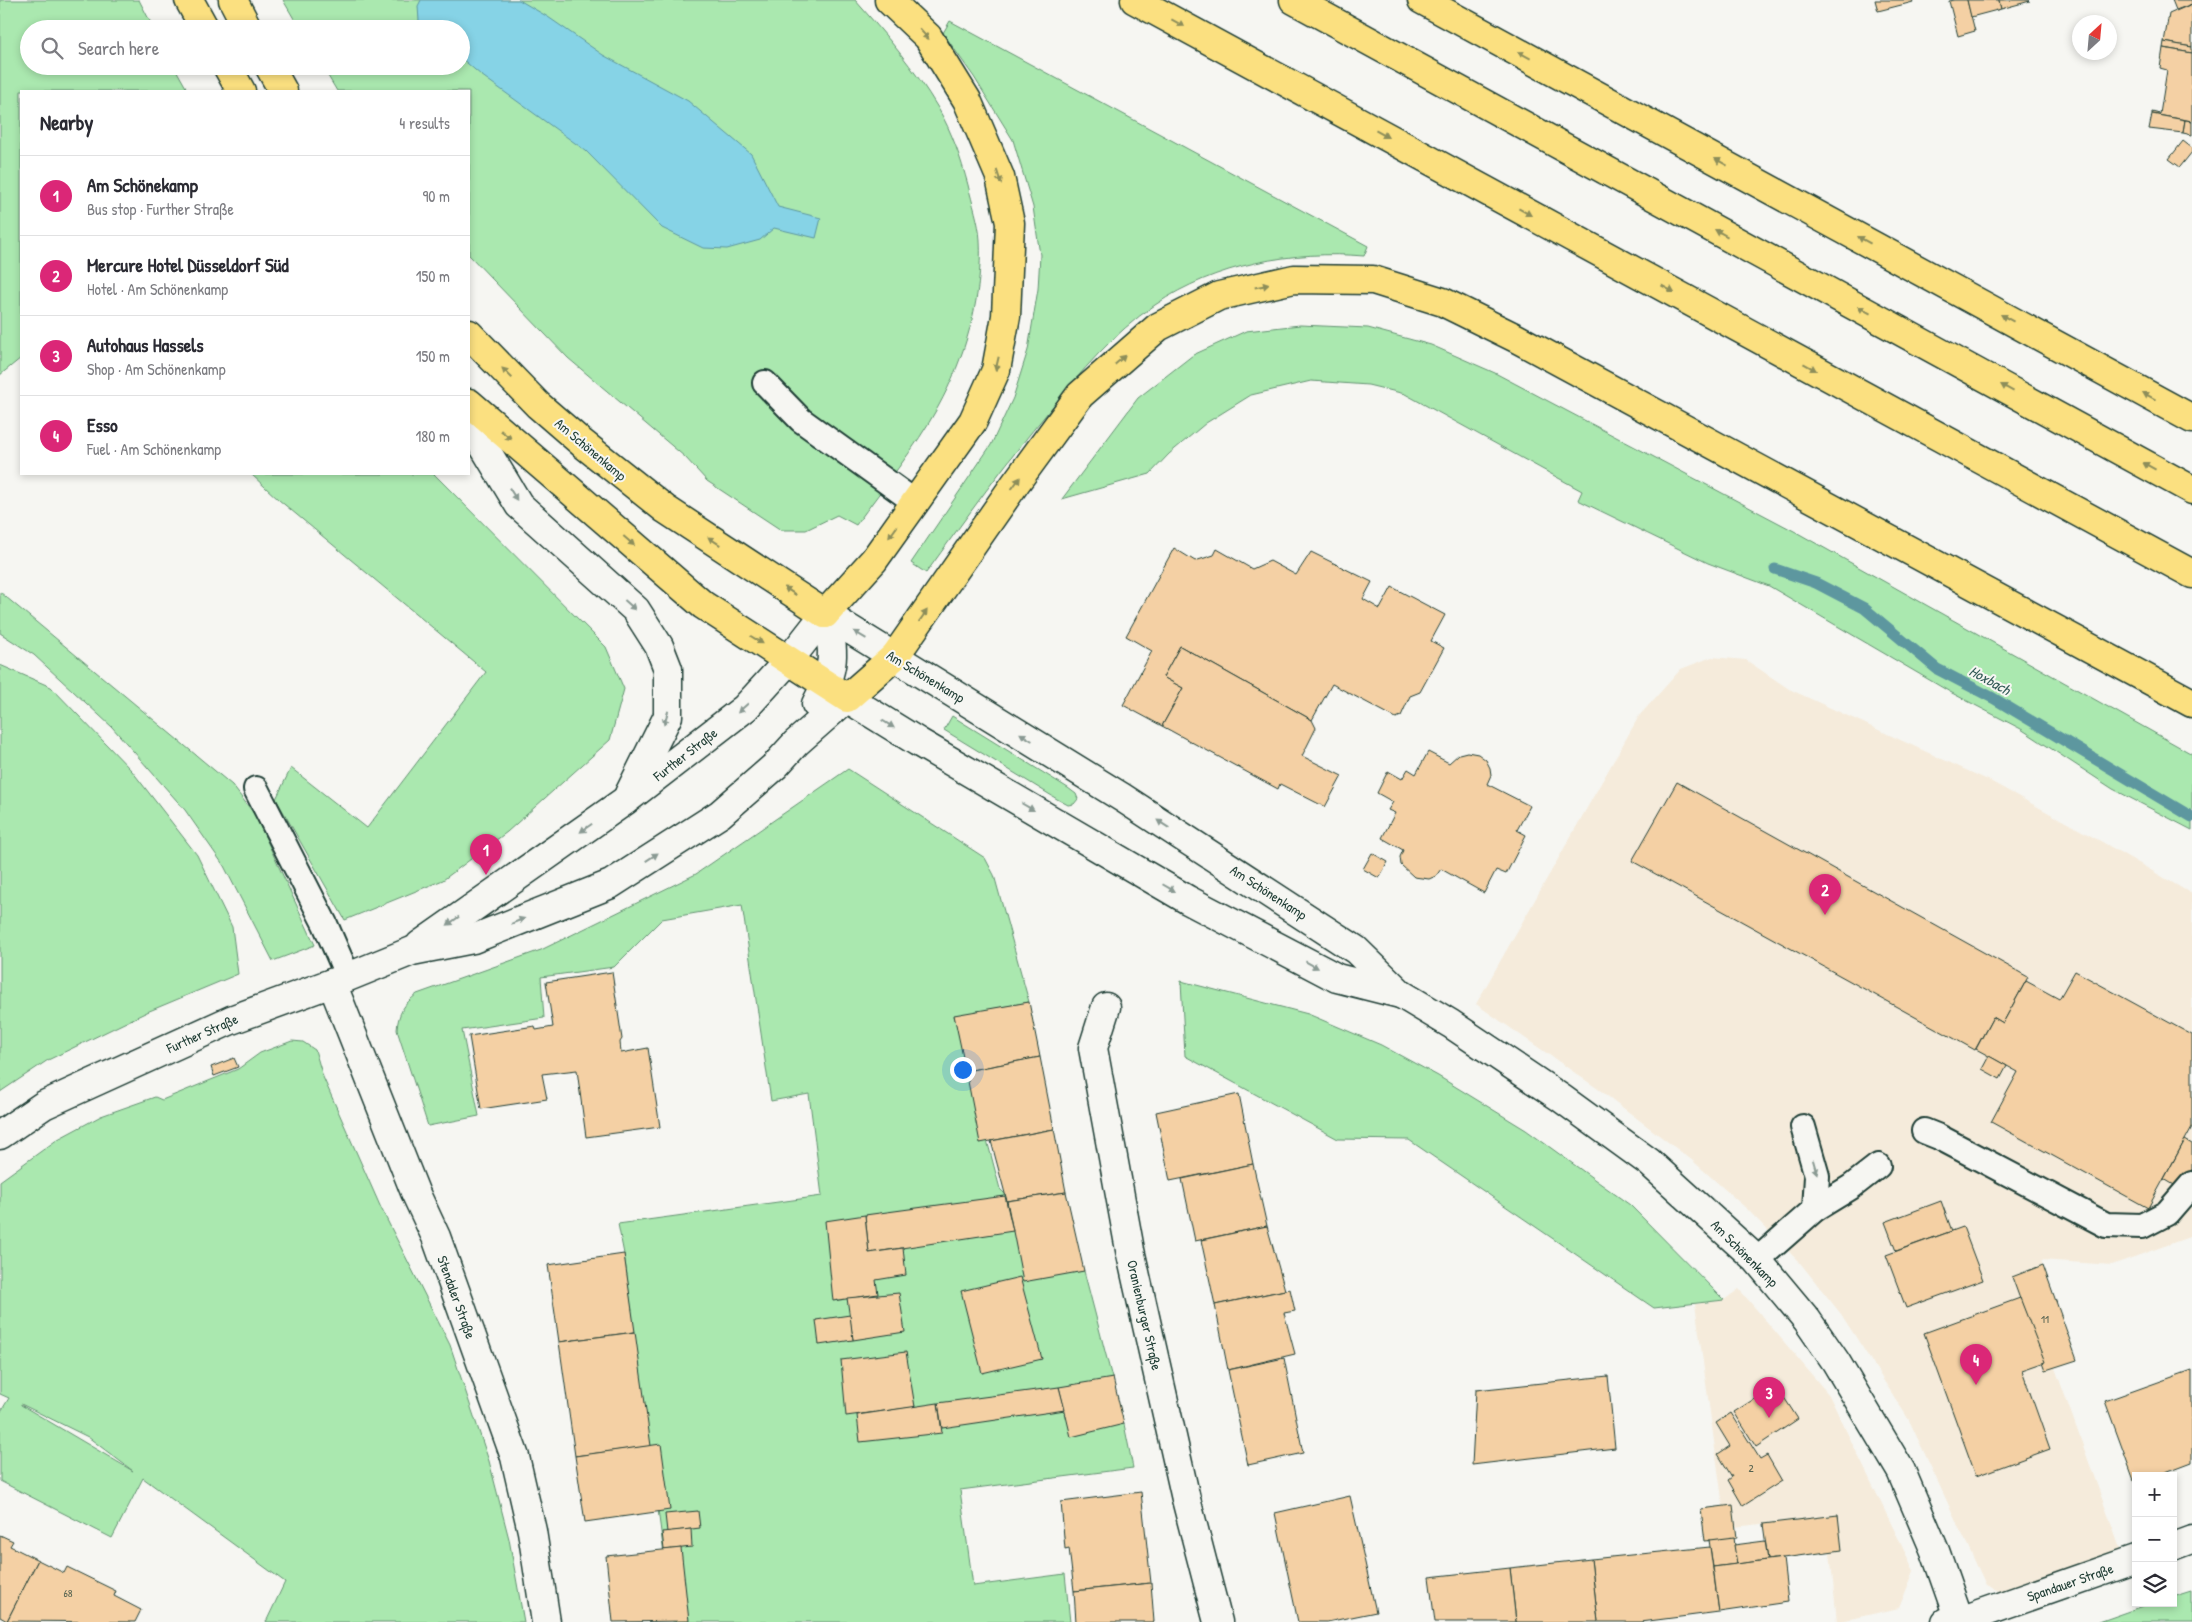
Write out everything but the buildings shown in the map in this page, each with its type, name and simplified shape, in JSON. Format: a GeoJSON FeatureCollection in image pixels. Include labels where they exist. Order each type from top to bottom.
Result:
{"type":"FeatureCollection","features":[{"type":"Feature","properties":{"kind":"main road"},"geometry":{"type":"LineString","coordinates":[[189,0],[201,20]]}},
{"type":"Feature","properties":{"kind":"main road"},"geometry":{"type":"LineString","coordinates":[[233,0],[243,20]]}},
{"type":"Feature","properties":{"kind":"main road"},"geometry":{"type":"LineString","coordinates":[[825,614],[874,560],[973,421],[996,370],[1006,316],[1010,223],[1000,177],[967,100],[928,37],[889,0]]}},
{"type":"Feature","properties":{"kind":"main road"},"geometry":{"type":"LineString","coordinates":[[1135,0],[2192,574]]}},
{"type":"Feature","properties":{"kind":"main road"},"geometry":{"type":"LineString","coordinates":[[1294,0],[2192,490]]}},
{"type":"Feature","properties":{"kind":"main road"},"geometry":{"type":"LineString","coordinates":[[1422,0],[2192,419]]}},
{"type":"Feature","properties":{"kind":"main road"},"geometry":{"type":"LineString","coordinates":[[232,75],[240,90]]}},
{"type":"Feature","properties":{"kind":"main road"},"geometry":{"type":"LineString","coordinates":[[274,75],[282,90]]}},
{"type":"Feature","properties":{"kind":"main road","name":"Further Straße"},"geometry":{"type":"LineString","coordinates":[[837,692],[895,656],[1015,484],[1080,396],[1158,327],[1219,296],[1294,279],[1373,280],[1443,302],[1516,338],[2192,702]]}},
{"type":"Feature","properties":{"kind":"main road","name":"Am Schönenkamp"},"geometry":{"type":"LineString","coordinates":[[470,335],[538,405],[582,443],[665,509],[825,614]]}},
{"type":"Feature","properties":{"kind":"main road","name":"Am Schönenkamp"},"geometry":{"type":"LineString","coordinates":[[470,404],[703,605],[837,692]]}},
{"type":"Feature","properties":{"kind":"street"},"geometry":{"type":"LineString","coordinates":[[470,424],[520,505],[636,610],[659,646],[668,670],[668,716],[626,800]]}},
{"type":"Feature","properties":{"kind":"street","name":"Am Schönenkamp"},"geometry":{"type":"LineString","coordinates":[[825,614],[1123,798],[1356,950],[1401,994],[1451,1024],[1554,1092],[1649,1162],[1757,1260],[1807,1320],[1836,1362],[1902,1472],[1935,1551],[1956,1622]]}},
{"type":"Feature","properties":{"kind":"street","name":"Further Straße"},"geometry":{"type":"LineString","coordinates":[[412,951],[626,800],[745,708],[789,660],[825,614]]}},
{"type":"Feature","properties":{"kind":"street","name":"Further Straße"},"geometry":{"type":"LineString","coordinates":[[0,1135],[44,1105],[232,1020],[412,951],[473,939],[611,884],[720,814],[775,766],[837,692],[832,660],[832,638],[825,614]]}},
{"type":"Feature","properties":{"kind":"street","name":"Am Schönenkamp"},"geometry":{"type":"LineString","coordinates":[[837,692],[918,742],[1188,900],[1337,978],[1401,994]]}},
{"type":"Feature","properties":{"kind":"street","name":"Stendaler Straße"},"geometry":{"type":"LineString","coordinates":[[340,980],[415,1192],[436,1237],[515,1457],[532,1531],[546,1622]]}},
{"type":"Feature","properties":{"kind":"street","name":"Oranienburger Straße"},"geometry":{"type":"LineString","coordinates":[[1106,1007],[1093,1048],[1130,1250],[1184,1491],[1218,1622]]}},
{"type":"Feature","properties":{"kind":"street"},"geometry":{"type":"LineString","coordinates":[[2177,1545],[2192,1539]]}},
{"type":"Feature","properties":{"kind":"street","name":"Spandauer Straße"},"geometry":{"type":"LineString","coordinates":[[1956,1622],[2132,1560]]}},
{"type":"Feature","properties":{"kind":"lane"},"geometry":{"type":"LineString","coordinates":[[765,383],[801,420],[915,502]]}},
{"type":"Feature","properties":{"kind":"lane"},"geometry":{"type":"LineString","coordinates":[[256,790],[325,924],[340,980]]}},
{"type":"Feature","properties":{"kind":"lane"},"geometry":{"type":"LineString","coordinates":[[1803,1127],[1817,1176],[1815,1208]]}},
{"type":"Feature","properties":{"kind":"lane"},"geometry":{"type":"LineString","coordinates":[[1924,1131],[1939,1137],[2106,1225],[2142,1226],[2168,1213],[2192,1184]]}},
{"type":"Feature","properties":{"kind":"lane"},"geometry":{"type":"LineString","coordinates":[[1757,1260],[1815,1208],[1851,1187],[1878,1166]]}},
{"type":"Feature","properties":{"kind":"shaded area"},"geometry":{"type":"Polygon","coordinates":[[[1712,657],[1746,660],[1789,689],[1990,781],[2104,843],[2192,894],[2192,1236],[2112,1265],[2041,1260],[2077,1360],[2055,1368],[2122,1554],[2012,1597],[1986,1585],[1909,1420],[1841,1314],[1801,1264],[1748,1210],[1693,1161],[1601,1091],[1476,1004],[1639,716],[1681,669],[1712,657]]]}},
{"type":"Feature","properties":{"kind":"shaded area"},"geometry":{"type":"Polygon","coordinates":[[[1739,1289],[1829,1395],[1914,1571],[1899,1608],[1837,1622],[1830,1552],[1842,1550],[1837,1515],[1726,1528],[1695,1304],[1724,1300],[1739,1289]]]}},
{"type":"Feature","properties":{"kind":"green space"},"geometry":{"type":"Polygon","coordinates":[[[0,0],[139,0],[149,20],[20,20],[20,75],[179,75],[187,90],[20,90],[20,359],[0,375],[0,0]]]}},
{"type":"Feature","properties":{"kind":"green space"},"geometry":{"type":"Polygon","coordinates":[[[283,0],[855,0],[910,66],[948,126],[968,185],[977,219],[980,240],[979,283],[975,305],[964,348],[948,388],[919,438],[856,525],[837,515],[806,530],[781,530],[707,481],[685,457],[568,358],[470,256],[470,90],[336,90],[327,75],[470,75],[470,20],[295,20],[283,0]]]}},
{"type":"Feature","properties":{"kind":"green space"},"geometry":{"type":"Polygon","coordinates":[[[950,21],[1368,246],[1364,256],[1310,255],[1256,263],[1229,270],[1203,279],[1178,291],[1140,316],[1098,354],[1061,396],[1001,471],[926,573],[911,563],[991,445],[1013,398],[1028,350],[1038,289],[1040,255],[1033,207],[1013,140],[974,77],[943,33],[950,21]]]}},
{"type":"Feature","properties":{"kind":"green space"},"geometry":{"type":"Polygon","coordinates":[[[1300,325],[1368,328],[1431,345],[1495,373],[1794,531],[2192,754],[2192,830],[2113,789],[2021,729],[1950,692],[1769,586],[1708,563],[1578,500],[1582,491],[1405,394],[1368,385],[1311,381],[1251,395],[1206,423],[1169,454],[1150,474],[1062,499],[1138,398],[1193,355],[1246,331],[1300,325]]]}},
{"type":"Feature","properties":{"kind":"green space"},"geometry":{"type":"Polygon","coordinates":[[[252,475],[435,475],[606,647],[624,689],[610,740],[507,832],[443,880],[345,920],[276,799],[291,768],[367,828],[486,672],[279,500],[252,475]]]}},
{"type":"Feature","properties":{"kind":"green space"},"geometry":{"type":"Polygon","coordinates":[[[0,592],[232,785],[255,815],[315,945],[273,961],[224,866],[185,810],[112,727],[34,655],[0,633],[0,592]]]}},
{"type":"Feature","properties":{"kind":"green space"},"geometry":{"type":"Polygon","coordinates":[[[0,665],[51,687],[132,771],[197,855],[232,927],[238,974],[147,1012],[48,1060],[0,1092],[0,665]]]}},
{"type":"Feature","properties":{"kind":"green space"},"geometry":{"type":"Polygon","coordinates":[[[952,716],[1068,788],[1076,794],[1078,799],[1074,804],[1068,805],[944,730],[952,716]]]}},
{"type":"Feature","properties":{"kind":"green space"},"geometry":{"type":"Polygon","coordinates":[[[848,769],[985,858],[994,875],[1029,1002],[954,1016],[1000,1189],[1084,1271],[1124,1424],[1133,1468],[960,1490],[973,1586],[1065,1574],[1070,1622],[673,1622],[624,1254],[618,1224],[822,1196],[809,1094],[771,1101],[742,905],[662,919],[614,967],[541,977],[544,1018],[462,1030],[479,1116],[428,1126],[397,1030],[402,1009],[417,994],[541,950],[696,874],[848,769]]]}},
{"type":"Feature","properties":{"kind":"green space"},"geometry":{"type":"Polygon","coordinates":[[[1181,981],[1308,1014],[1381,1045],[1438,1076],[1526,1130],[1630,1205],[1724,1300],[1654,1308],[1409,1140],[1338,1139],[1185,1056],[1181,981]]]}},
{"type":"Feature","properties":{"kind":"green space"},"geometry":{"type":"Polygon","coordinates":[[[292,1041],[303,1042],[315,1050],[323,1077],[381,1208],[450,1345],[489,1461],[509,1539],[524,1622],[266,1622],[285,1582],[143,1478],[112,1538],[0,1481],[0,1413],[9,1398],[0,1394],[0,1181],[58,1139],[101,1116],[155,1097],[162,1100],[238,1069],[260,1053],[292,1041]],[[21,1404],[133,1471],[88,1437],[21,1404]]]}},
{"type":"Feature","properties":{"kind":"green space"},"geometry":{"type":"Polygon","coordinates":[[[2192,1590],[2192,1622],[2098,1622],[2141,1607],[2177,1607],[2177,1595],[2192,1590]]]}},
{"type":"Feature","properties":{"kind":"water"},"geometry":{"type":"Polygon","coordinates":[[[421,0],[519,0],[548,17],[603,55],[688,101],[751,154],[778,207],[821,218],[816,238],[774,228],[760,240],[727,249],[703,248],[662,228],[586,151],[470,66],[470,20],[419,20],[418,6],[421,0]]]}},
{"type":"Feature","properties":{"kind":"waterway","name":"Hoxbach"},"geometry":{"type":"LineString","coordinates":[[1775,569],[1816,583],[1864,608],[1937,669],[1993,698],[2192,817]]}},
{"type":"Feature","properties":{"kind":"place","name":"Am Schönekamp"},"geometry":{"type":"Point","coordinates":[486,875]}},
{"type":"Feature","properties":{"kind":"place","name":"Mercure Hotel Düsseldorf Süd"},"geometry":{"type":"Point","coordinates":[1825,915]}},
{"type":"Feature","properties":{"kind":"place","name":"Esso"},"geometry":{"type":"Point","coordinates":[1976,1385]}},
{"type":"Feature","properties":{"kind":"place","name":"Autohaus Hassels"},"geometry":{"type":"Point","coordinates":[1769,1418]}}]}
